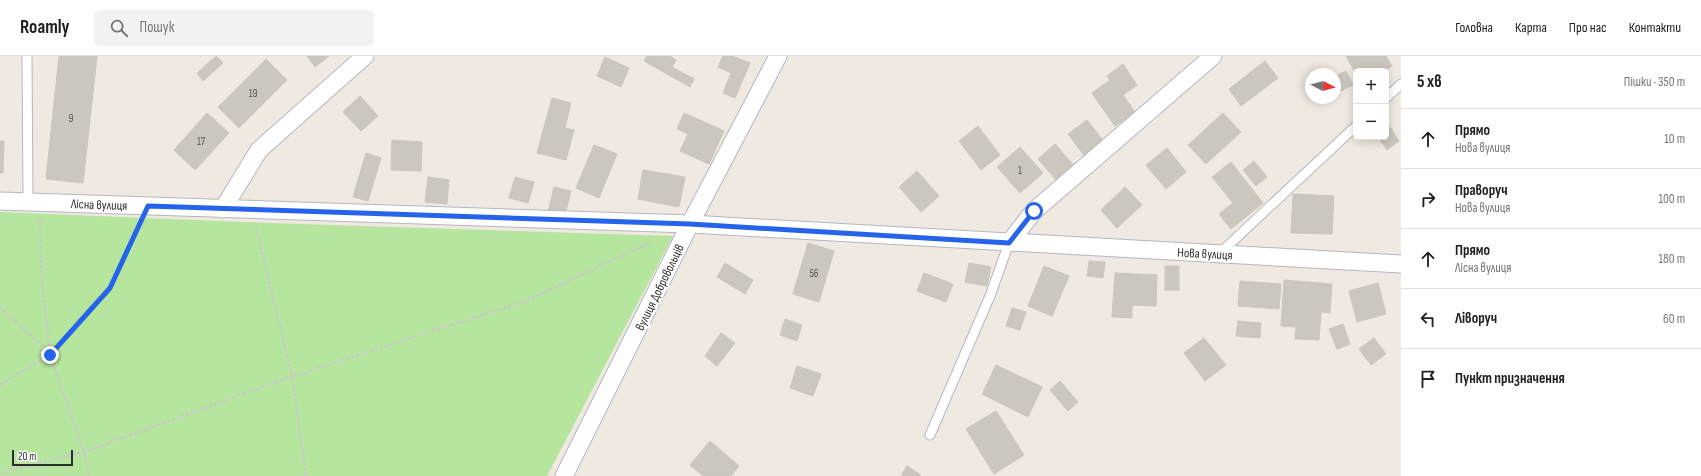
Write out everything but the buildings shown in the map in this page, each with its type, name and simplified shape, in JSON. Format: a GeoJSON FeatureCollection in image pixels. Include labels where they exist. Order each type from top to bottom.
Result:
{"type":"FeatureCollection","features":[{"type":"Feature","properties":{"kind":"street"},"geometry":{"type":"LineString","coordinates":[[223,209],[259,150],[365,56]]}},
{"type":"Feature","properties":{"kind":"street","name":"вулиця Добровольців"},"geometry":{"type":"LineString","coordinates":[[564,476],[690,224],[778,56]]}},
{"type":"Feature","properties":{"kind":"street"},"geometry":{"type":"LineString","coordinates":[[1009,243],[1034,211],[1213,56]]}},
{"type":"Feature","properties":{"kind":"street","name":"Лісна вулиця"},"geometry":{"type":"LineString","coordinates":[[0,201],[690,224]]}},
{"type":"Feature","properties":{"kind":"street","name":"Нова вулиця"},"geometry":{"type":"LineString","coordinates":[[690,224],[1401,264]]}},
{"type":"Feature","properties":{"kind":"lane"},"geometry":{"type":"LineString","coordinates":[[27,56],[36,202]]}},
{"type":"Feature","properties":{"kind":"lane"},"geometry":{"type":"LineString","coordinates":[[1389,95],[1401,84]]}},
{"type":"Feature","properties":{"kind":"lane"},"geometry":{"type":"LineString","coordinates":[[1220,253],[1353,129]]}},
{"type":"Feature","properties":{"kind":"lane"},"geometry":{"type":"LineString","coordinates":[[930,435],[990,296],[1009,243]]}},
{"type":"Feature","properties":{"kind":"path"},"geometry":{"type":"LineString","coordinates":[[36,202],[40,214],[42,283],[50,355],[84,452],[89,476]]}},
{"type":"Feature","properties":{"kind":"path"},"geometry":{"type":"LineString","coordinates":[[0,386],[50,355],[110,288],[148,206]]}},
{"type":"Feature","properties":{"kind":"path"},"geometry":{"type":"LineString","coordinates":[[252,210],[292,376],[306,476]]}},
{"type":"Feature","properties":{"kind":"path"},"geometry":{"type":"LineString","coordinates":[[0,473],[84,452],[292,376],[526,301],[654,241]]}},
{"type":"Feature","properties":{"kind":"path"},"geometry":{"type":"LineString","coordinates":[[0,307],[50,355]]}},
{"type":"Feature","properties":{"kind":"green space"},"geometry":{"type":"Polygon","coordinates":[[[0,212],[270,223],[673,236],[547,476],[0,476],[0,212]]]}},
{"type":"Feature","properties":{"kind":"route"},"geometry":{"type":"LineString","coordinates":[[50,355],[110,288],[148,206],[690,224],[1009,243],[1034,211]]}}]}
